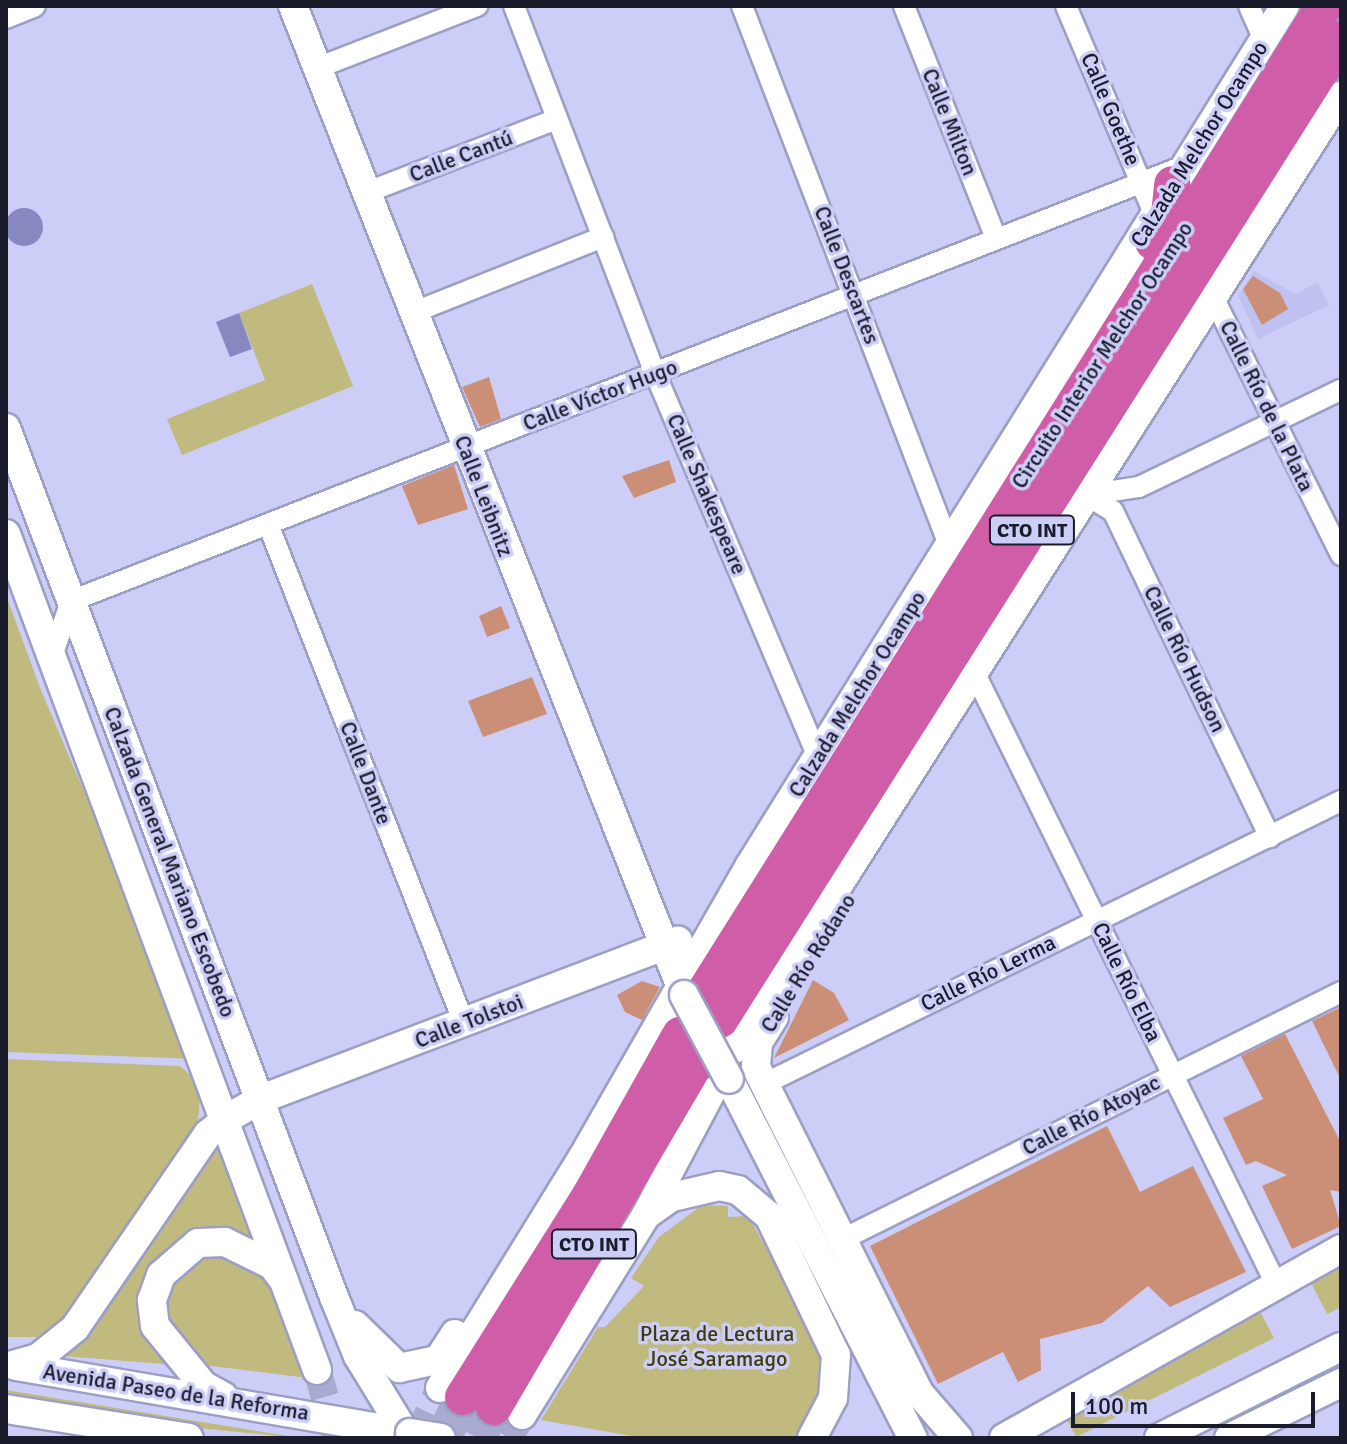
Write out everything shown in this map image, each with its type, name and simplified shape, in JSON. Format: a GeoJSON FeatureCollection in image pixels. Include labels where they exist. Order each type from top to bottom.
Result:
{"type":"FeatureCollection","features":[{"type":"Feature","properties":{"kind":"highway","name":"Circuito Interior Melchor Ocampo"},"geometry":{"type":"LineString","coordinates":[[704,1008],[1117,330],[1324,6]]}},
{"type":"Feature","properties":{"kind":"highway","name":"Circuito Interior Melchor Ocampo"},"geometry":{"type":"LineString","coordinates":[[704,1008],[1169,317],[1341,39]]}},
{"type":"Feature","properties":{"kind":"highway"},"geometry":{"type":"LineString","coordinates":[[1117,330],[1123,296],[1169,215],[1163,187]]}},
{"type":"Feature","properties":{"kind":"highway"},"geometry":{"type":"LineString","coordinates":[[1130,430],[1131,393],[1164,342],[1169,317]]}},
{"type":"Feature","properties":{"kind":"highway","name":"CTO INT"},"geometry":{"type":"LineString","coordinates":[[480,1402],[645,1096],[701,1069]]}},
{"type":"Feature","properties":{"kind":"highway","name":"CTO INT"},"geometry":{"type":"LineString","coordinates":[[480,1402],[701,1069]]}},
{"type":"Feature","properties":{"kind":"main road","name":"Calle Leibnitz"},"geometry":{"type":"LineString","coordinates":[[293,6],[662,947],[704,1008]]}},
{"type":"Feature","properties":{"kind":"main road","name":"Calzada Melchor Ocampo"},"geometry":{"type":"LineString","coordinates":[[704,1008],[712,929],[949,545],[1163,187],[1285,6]]}},
{"type":"Feature","properties":{"kind":"main road","name":"Calzada Melchor Ocampo"},"geometry":{"type":"LineString","coordinates":[[480,1402],[608,1104],[704,1008],[1007,617],[1214,299],[1341,96]]}},
{"type":"Feature","properties":{"kind":"main road","name":"Calzada General Mariano Escobedo"},"geometry":{"type":"LineString","coordinates":[[6,428],[334,1297],[358,1356],[407,1432]]}},
{"type":"Feature","properties":{"kind":"main road","name":"Calzada General Mariano Escobedo"},"geometry":{"type":"LineString","coordinates":[[6,534],[228,1118],[317,1370]]}},
{"type":"Feature","properties":{"kind":"main road","name":"Calle Río Ródano"},"geometry":{"type":"LineString","coordinates":[[958,1438],[920,1394],[756,1067],[758,1043],[979,682],[1007,617]]}},
{"type":"Feature","properties":{"kind":"main road","name":"Calle Tolstoi"},"geometry":{"type":"LineString","coordinates":[[9,1364],[38,1358],[75,1328],[208,1134],[228,1118],[261,1099],[712,929]]}},
{"type":"Feature","properties":{"kind":"main road"},"geometry":{"type":"LineString","coordinates":[[183,998],[193,1000],[224,1053],[245,1058]]}},
{"type":"Feature","properties":{"kind":"main road"},"geometry":{"type":"LineString","coordinates":[[704,1008],[701,1069],[809,1229],[913,1438]]}},
{"type":"Feature","properties":{"kind":"main road","name":"CTO INT"},"geometry":{"type":"LineString","coordinates":[[480,1402],[646,1215],[701,1069]]}},
{"type":"Feature","properties":{"kind":"main road"},"geometry":{"type":"LineString","coordinates":[[767,1090],[775,1128],[805,1189],[809,1229]]}},
{"type":"Feature","properties":{"kind":"main road"},"geometry":{"type":"LineString","coordinates":[[334,1297],[388,1363],[410,1369],[438,1360],[575,1139],[608,1104]]}},
{"type":"Feature","properties":{"kind":"main road"},"geometry":{"type":"LineString","coordinates":[[646,1215],[672,1197],[719,1186],[738,1190],[769,1216],[836,1355],[833,1398],[812,1438]]}},
{"type":"Feature","properties":{"kind":"main road"},"geometry":{"type":"LineString","coordinates":[[228,1399],[204,1386],[155,1326],[152,1300],[161,1275],[198,1243],[225,1242],[272,1265],[290,1289]]}},
{"type":"Feature","properties":{"kind":"main road"},"geometry":{"type":"LineString","coordinates":[[1004,1438],[1275,1282],[1341,1249]]}},
{"type":"Feature","properties":{"kind":"main road"},"geometry":{"type":"LineString","coordinates":[[1159,1438],[1341,1347]]}},
{"type":"Feature","properties":{"kind":"main road","name":"Avenida Paseo de la Reforma"},"geometry":{"type":"LineString","coordinates":[[9,1364],[228,1399],[441,1438]]}},
{"type":"Feature","properties":{"kind":"main road"},"geometry":{"type":"LineString","coordinates":[[1229,1438],[1341,1383]]}},
{"type":"Feature","properties":{"kind":"main road","name":"Avenida Paseo de la Reforma"},"geometry":{"type":"LineString","coordinates":[[6,1409],[189,1438]]}},
{"type":"Feature","properties":{"kind":"street"},"geometry":{"type":"LineString","coordinates":[[6,18],[35,6]]}},
{"type":"Feature","properties":{"kind":"street"},"geometry":{"type":"LineString","coordinates":[[317,68],[477,6]]}},
{"type":"Feature","properties":{"kind":"street","name":"Calle Shakespeare"},"geometry":{"type":"LineString","coordinates":[[514,6],[655,373],[818,757]]}},
{"type":"Feature","properties":{"kind":"street","name":"Calle Descartes"},"geometry":{"type":"LineString","coordinates":[[742,6],[855,293],[949,545]]}},
{"type":"Feature","properties":{"kind":"street","name":"Calle Milton"},"geometry":{"type":"LineString","coordinates":[[904,6],[996,238]]}},
{"type":"Feature","properties":{"kind":"street","name":"Calle Goethe"},"geometry":{"type":"LineString","coordinates":[[1066,6],[1163,187]]}},
{"type":"Feature","properties":{"kind":"street"},"geometry":{"type":"LineString","coordinates":[[1249,6],[1264,40]]}},
{"type":"Feature","properties":{"kind":"street","name":"Calle Cantú"},"geometry":{"type":"LineString","coordinates":[[365,193],[557,119]]}},
{"type":"Feature","properties":{"kind":"street","name":"Calle Víctor Hugo"},"geometry":{"type":"LineString","coordinates":[[71,601],[996,238],[1163,187]]}},
{"type":"Feature","properties":{"kind":"street"},"geometry":{"type":"LineString","coordinates":[[412,313],[603,237]]}},
{"type":"Feature","properties":{"kind":"street","name":"Calle Río de la Plata"},"geometry":{"type":"LineString","coordinates":[[1214,299],[1341,555]]}},
{"type":"Feature","properties":{"kind":"street"},"geometry":{"type":"LineString","coordinates":[[1086,495],[1139,487],[1341,390]]}},
{"type":"Feature","properties":{"kind":"street","name":"Calle Río Hudson"},"geometry":{"type":"LineString","coordinates":[[1086,495],[1113,511],[1270,837]]}},
{"type":"Feature","properties":{"kind":"street","name":"Calle Dante"},"geometry":{"type":"LineString","coordinates":[[268,524],[464,1023]]}},
{"type":"Feature","properties":{"kind":"street"},"geometry":{"type":"LineString","coordinates":[[52,656],[71,601]]}},
{"type":"Feature","properties":{"kind":"street","name":"Calle Río Elba"},"geometry":{"type":"LineString","coordinates":[[979,682],[1275,1282]]}},
{"type":"Feature","properties":{"kind":"street","name":"Calle Río Lerma"},"geometry":{"type":"LineString","coordinates":[[767,1090],[1096,920],[1341,801]]}},
{"type":"Feature","properties":{"kind":"street","name":"Calle Río Atoyac"},"geometry":{"type":"LineString","coordinates":[[843,1239],[1341,992]]}},
{"type":"Feature","properties":{"kind":"shaded area"},"geometry":{"type":"Polygon","coordinates":[[[24,208],[38,213],[43,227],[38,241],[24,246],[10,241],[5,227],[10,213],[24,208]]]}},
{"type":"Feature","properties":{"kind":"shaded area"},"geometry":{"type":"Polygon","coordinates":[[[1254,271],[1295,294],[1318,283],[1329,305],[1258,339],[1238,296],[1254,271]]]}},
{"type":"Feature","properties":{"kind":"shaded area"},"geometry":{"type":"Polygon","coordinates":[[[239,313],[252,349],[230,357],[216,322],[239,313]]]}},
{"type":"Feature","properties":{"kind":"green space"},"geometry":{"type":"Polygon","coordinates":[[[312,284],[353,386],[182,455],[167,419],[265,380],[239,313],[312,284]]]}},
{"type":"Feature","properties":{"kind":"green space"},"geometry":{"type":"Polygon","coordinates":[[[6,595],[40,688],[198,1059],[6,1052],[6,595]]]}},
{"type":"Feature","properties":{"kind":"green space"},"geometry":{"type":"Polygon","coordinates":[[[6,1059],[180,1066],[201,1085],[198,1123],[65,1328],[45,1337],[6,1337],[6,1059]]]}},
{"type":"Feature","properties":{"kind":"green space"},"geometry":{"type":"Polygon","coordinates":[[[217,1140],[269,1252],[227,1234],[150,1277],[176,1365],[63,1356],[87,1334],[217,1140]]]}},
{"type":"Feature","properties":{"kind":"green space","name":"Plaza de Lectura José Saramago"},"geometry":{"type":"Polygon","coordinates":[[[702,1205],[728,1206],[728,1217],[748,1216],[822,1346],[825,1385],[801,1438],[643,1438],[541,1420],[598,1327],[605,1327],[644,1286],[631,1278],[659,1237],[702,1205]]]}},
{"type":"Feature","properties":{"kind":"green space"},"geometry":{"type":"Polygon","coordinates":[[[215,1250],[269,1278],[316,1379],[203,1365],[167,1336],[164,1288],[172,1273],[215,1250]]]}},
{"type":"Feature","properties":{"kind":"green space"},"geometry":{"type":"Polygon","coordinates":[[[1341,1261],[1341,1307],[1327,1314],[1308,1277],[1341,1261]]]}},
{"type":"Feature","properties":{"kind":"green space"},"geometry":{"type":"Polygon","coordinates":[[[1256,1304],[1274,1338],[1076,1437],[1063,1412],[1256,1304]]]}},
{"type":"Feature","properties":{"kind":"green space"},"geometry":{"type":"Polygon","coordinates":[[[6,1390],[300,1438],[176,1426],[6,1398],[6,1390]]]}},
{"type":"Feature","properties":{"kind":"building"},"geometry":{"type":"Polygon","coordinates":[[[1253,276],[1280,293],[1288,309],[1262,325],[1243,289],[1253,276]]]}},
{"type":"Feature","properties":{"kind":"building"},"geometry":{"type":"Polygon","coordinates":[[[489,377],[501,419],[480,427],[462,387],[489,377]]]}},
{"type":"Feature","properties":{"kind":"building"},"geometry":{"type":"Polygon","coordinates":[[[669,460],[676,482],[634,498],[622,476],[669,460]]]}},
{"type":"Feature","properties":{"kind":"building"},"geometry":{"type":"Polygon","coordinates":[[[454,465],[468,509],[418,525],[402,486],[454,465]]]}},
{"type":"Feature","properties":{"kind":"building"},"geometry":{"type":"Polygon","coordinates":[[[501,606],[510,628],[487,637],[479,616],[501,606]]]}},
{"type":"Feature","properties":{"kind":"building"},"geometry":{"type":"Polygon","coordinates":[[[532,677],[547,714],[483,737],[468,701],[532,677]]]}},
{"type":"Feature","properties":{"kind":"building"},"geometry":{"type":"Polygon","coordinates":[[[813,980],[834,993],[849,1020],[774,1058],[813,980]]]}},
{"type":"Feature","properties":{"kind":"building"},"geometry":{"type":"Polygon","coordinates":[[[642,981],[660,987],[642,1020],[625,1012],[617,995],[642,981]]]}},
{"type":"Feature","properties":{"kind":"building"},"geometry":{"type":"Polygon","coordinates":[[[1341,1007],[1341,1080],[1312,1021],[1341,1007]]]}},
{"type":"Feature","properties":{"kind":"building"},"geometry":{"type":"Polygon","coordinates":[[[1285,1034],[1341,1143],[1341,1192],[1330,1190],[1341,1226],[1292,1249],[1262,1186],[1287,1175],[1256,1161],[1246,1165],[1223,1118],[1263,1099],[1241,1056],[1285,1034]]]}},
{"type":"Feature","properties":{"kind":"building"},"geometry":{"type":"Polygon","coordinates":[[[1107,1126],[1140,1192],[1193,1166],[1246,1272],[1170,1307],[1148,1286],[1102,1323],[1040,1339],[1041,1370],[1018,1382],[1003,1352],[938,1384],[870,1246],[1107,1126]]]}},
{"type":"Feature","properties":{"kind":"tunnel"},"geometry":{"type":"LineString","coordinates":[[317,1370],[337,1438]]}},
{"type":"Feature","properties":{"kind":"tunnel"},"geometry":{"type":"LineString","coordinates":[[417,1438],[440,1388]]}},
{"type":"Feature","properties":{"kind":"tunnel"},"geometry":{"type":"LineString","coordinates":[[443,1438],[463,1397]]}},
{"type":"Feature","properties":{"kind":"tunnel"},"geometry":{"type":"LineString","coordinates":[[478,1438],[494,1407]]}},
{"type":"Feature","properties":{"kind":"tunnel"},"geometry":{"type":"LineString","coordinates":[[509,1438],[522,1415]]}}]}
